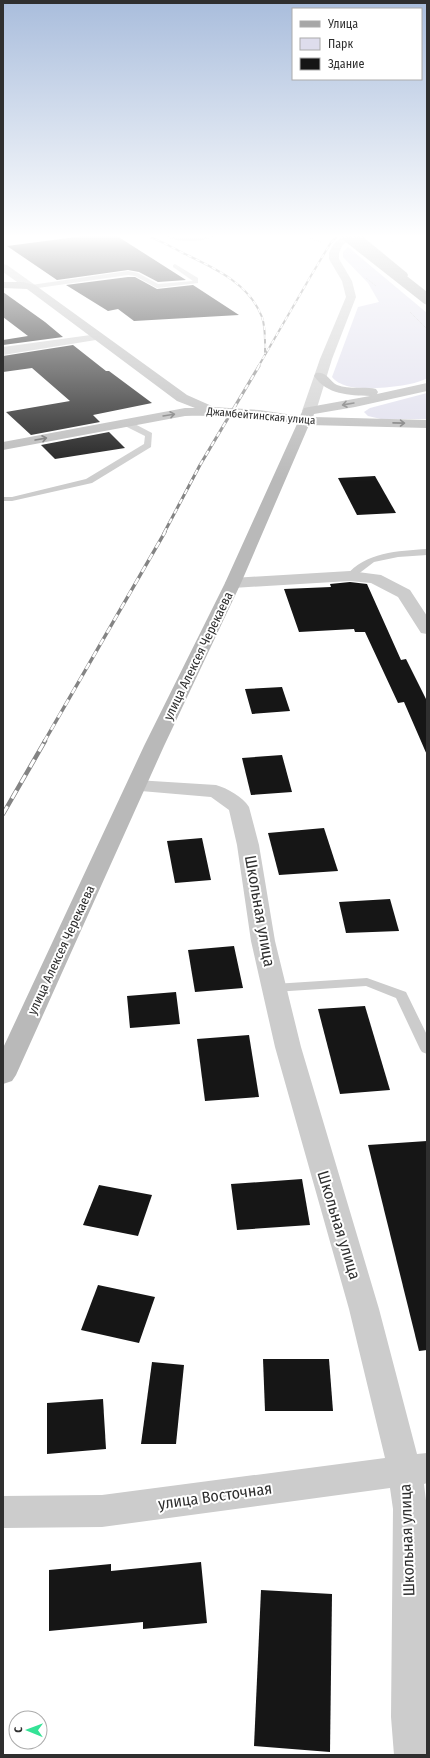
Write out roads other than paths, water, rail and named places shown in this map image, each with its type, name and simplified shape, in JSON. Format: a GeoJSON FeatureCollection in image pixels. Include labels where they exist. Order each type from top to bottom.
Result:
{"type":"FeatureCollection","features":[{"type":"Feature","properties":{"kind":"street"},"geometry":{"type":"LineString","coordinates":[[73,318],[182,398],[215,411]]}},
{"type":"Feature","properties":{"kind":"street","name":"улица Алексея Черекаева"},"geometry":{"type":"LineString","coordinates":[[3,1075],[136,786],[233,583],[307,416],[326,358],[342,318]]}},
{"type":"Feature","properties":{"kind":"street"},"geometry":{"type":"LineString","coordinates":[[3,351],[98,337]]}},
{"type":"Feature","properties":{"kind":"street"},"geometry":{"type":"LineString","coordinates":[[320,376],[332,387],[348,391],[406,392]]}},
{"type":"Feature","properties":{"kind":"street"},"geometry":{"type":"LineString","coordinates":[[307,416],[427,387]]}},
{"type":"Feature","properties":{"kind":"street","name":"Джамбейтинская улица"},"geometry":{"type":"LineString","coordinates":[[3,446],[128,424],[185,412],[215,411],[427,424]]}},
{"type":"Feature","properties":{"kind":"street"},"geometry":{"type":"LineString","coordinates":[[233,583],[350,576],[375,578],[404,594],[427,629]]}},
{"type":"Feature","properties":{"kind":"street","name":"Школьная улица"},"geometry":{"type":"LineString","coordinates":[[136,786],[216,790],[239,807],[248,845],[263,941],[290,1055],[364,1309],[416,1469],[410,1509],[410,1717],[413,1755]]}},
{"type":"Feature","properties":{"kind":"street","name":"улица Восточная"},"geometry":{"type":"LineString","coordinates":[[3,1512],[102,1511],[416,1469]]}},
{"type":"Feature","properties":{"kind":"lane"},"geometry":{"type":"LineString","coordinates":[[3,499],[89,481],[148,445],[149,435],[128,424]]}},
{"type":"Feature","properties":{"kind":"lane"},"geometry":{"type":"LineString","coordinates":[[350,576],[371,560],[398,554],[427,552]]}},
{"type":"Feature","properties":{"kind":"lane"},"geometry":{"type":"LineString","coordinates":[[274,988],[367,982],[401,995],[427,1049]]}},
{"type":"Feature","properties":{"kind":"railway"},"geometry":{"type":"LineString","coordinates":[[262,318],[265,336],[265,354]]}},
{"type":"Feature","properties":{"kind":"railway"},"geometry":{"type":"LineString","coordinates":[[258,367],[286,318]]}},
{"type":"Feature","properties":{"kind":"railway"},"geometry":{"type":"LineString","coordinates":[[164,533],[200,465],[259,366]]}},
{"type":"Feature","properties":{"kind":"railway"},"geometry":{"type":"LineString","coordinates":[[44,742],[165,532]]}},
{"type":"Feature","properties":{"kind":"railway"},"geometry":{"type":"LineString","coordinates":[[3,814],[45,741]]}}]}
